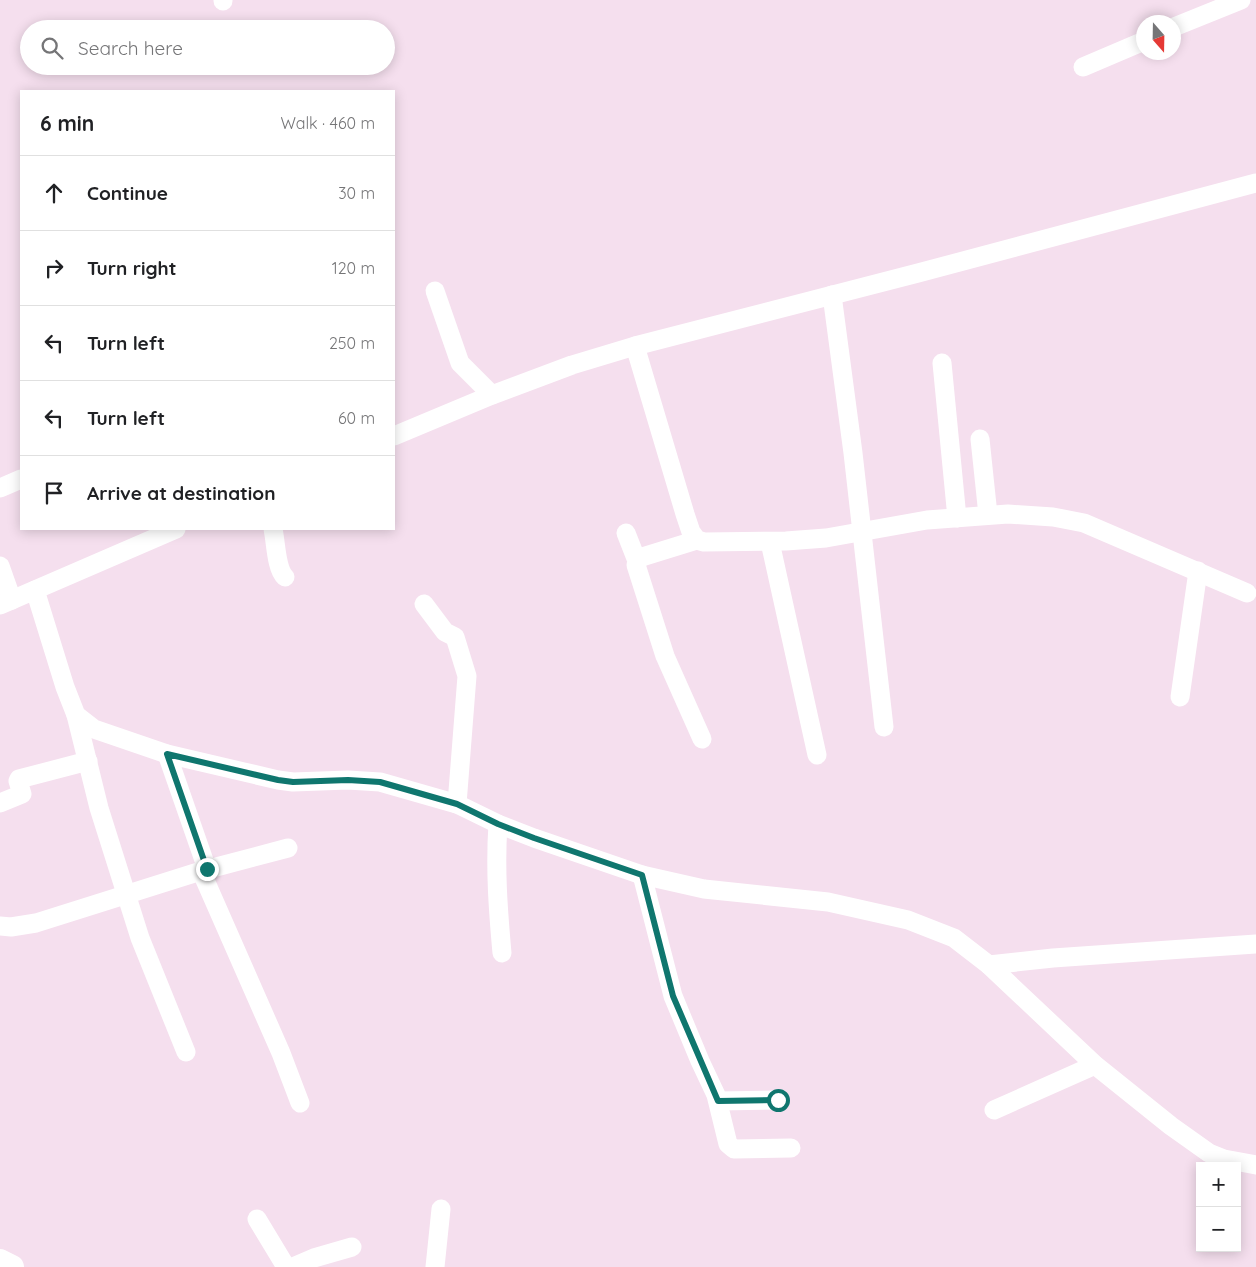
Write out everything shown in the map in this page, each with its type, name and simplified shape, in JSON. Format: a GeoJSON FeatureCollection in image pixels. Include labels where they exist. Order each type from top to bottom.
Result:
{"type":"FeatureCollection","features":[{"type":"Feature","properties":{"kind":"main road"},"geometry":{"type":"LineString","coordinates":[[0,1261],[12,1267]]}},
{"type":"Feature","properties":{"kind":"street"},"geometry":{"type":"LineString","coordinates":[[1181,24],[1241,0]]}},
{"type":"Feature","properties":{"kind":"street"},"geometry":{"type":"LineString","coordinates":[[1083,68],[1136,44]]}},
{"type":"Feature","properties":{"kind":"street"},"geometry":{"type":"LineString","coordinates":[[395,436],[492,395],[572,365],[634,346],[1256,183]]}},
{"type":"Feature","properties":{"kind":"street"},"geometry":{"type":"LineString","coordinates":[[435,291],[460,363],[492,395]]}},
{"type":"Feature","properties":{"kind":"street"},"geometry":{"type":"LineString","coordinates":[[832,295],[853,452],[884,727]]}},
{"type":"Feature","properties":{"kind":"street"},"geometry":{"type":"LineString","coordinates":[[634,346],[688,523],[693,537],[697,540],[704,542],[770,542],[826,538],[927,520],[1008,514],[1053,517],[1084,523],[1247,593]]}},
{"type":"Feature","properties":{"kind":"street"},"geometry":{"type":"LineString","coordinates":[[942,363],[957,518]]}},
{"type":"Feature","properties":{"kind":"street"},"geometry":{"type":"LineString","coordinates":[[980,439],[988,515]]}},
{"type":"Feature","properties":{"kind":"street"},"geometry":{"type":"LineString","coordinates":[[0,488],[20,479]]}},
{"type":"Feature","properties":{"kind":"street"},"geometry":{"type":"LineString","coordinates":[[0,566],[6,602],[174,530]]}},
{"type":"Feature","properties":{"kind":"street"},"geometry":{"type":"LineString","coordinates":[[274,530],[281,574],[285,577]]}},
{"type":"Feature","properties":{"kind":"street"},"geometry":{"type":"LineString","coordinates":[[626,533],[637,561],[636,569],[665,656],[702,739]]}},
{"type":"Feature","properties":{"kind":"street"},"geometry":{"type":"LineString","coordinates":[[637,561],[642,557],[697,540]]}},
{"type":"Feature","properties":{"kind":"street"},"geometry":{"type":"LineString","coordinates":[[770,542],[817,755]]}},
{"type":"Feature","properties":{"kind":"street"},"geometry":{"type":"LineString","coordinates":[[1180,697],[1198,571]]}},
{"type":"Feature","properties":{"kind":"street"},"geometry":{"type":"LineString","coordinates":[[35,590],[65,687],[76,715],[99,808],[140,938],[186,1052]]}},
{"type":"Feature","properties":{"kind":"street"},"geometry":{"type":"LineString","coordinates":[[424,604],[442,629],[455,637],[467,676],[457,804]]}},
{"type":"Feature","properties":{"kind":"street"},"geometry":{"type":"LineString","coordinates":[[76,715],[94,729],[167,754],[278,780],[293,782],[348,780],[380,782],[457,804],[498,824],[642,875],[704,889],[828,902],[908,920],[954,938],[989,965],[1095,1065],[1208,1153],[1224,1159],[1256,1164]]}},
{"type":"Feature","properties":{"kind":"street"},"geometry":{"type":"LineString","coordinates":[[167,754],[204,870],[300,1103]]}},
{"type":"Feature","properties":{"kind":"street"},"geometry":{"type":"LineString","coordinates":[[0,803],[22,794],[19,779],[88,761]]}},
{"type":"Feature","properties":{"kind":"street"},"geometry":{"type":"LineString","coordinates":[[498,824],[496,860],[502,953]]}},
{"type":"Feature","properties":{"kind":"street"},"geometry":{"type":"LineString","coordinates":[[0,926],[12,927],[36,923],[126,893],[288,848]]}},
{"type":"Feature","properties":{"kind":"street"},"geometry":{"type":"LineString","coordinates":[[642,875],[673,996],[718,1101],[726,1139],[730,1147],[740,1149],[791,1148]]}},
{"type":"Feature","properties":{"kind":"street"},"geometry":{"type":"LineString","coordinates":[[989,965],[1053,958],[1256,944]]}},
{"type":"Feature","properties":{"kind":"street"},"geometry":{"type":"LineString","coordinates":[[994,1110],[1095,1065]]}},
{"type":"Feature","properties":{"kind":"street"},"geometry":{"type":"LineString","coordinates":[[718,1101],[778,1100]]}},
{"type":"Feature","properties":{"kind":"street"},"geometry":{"type":"LineString","coordinates":[[434,1267],[441,1209]]}},
{"type":"Feature","properties":{"kind":"street"},"geometry":{"type":"LineString","coordinates":[[257,1219],[286,1267]]}},
{"type":"Feature","properties":{"kind":"street"},"geometry":{"type":"LineString","coordinates":[[292,1267],[314,1258],[352,1247]]}},
{"type":"Feature","properties":{"kind":"route"},"geometry":{"type":"LineString","coordinates":[[207,869],[167,754],[293,782],[348,780],[380,782],[457,804],[498,824],[534,838],[642,875],[673,996],[718,1101],[778,1100]]}}]}
